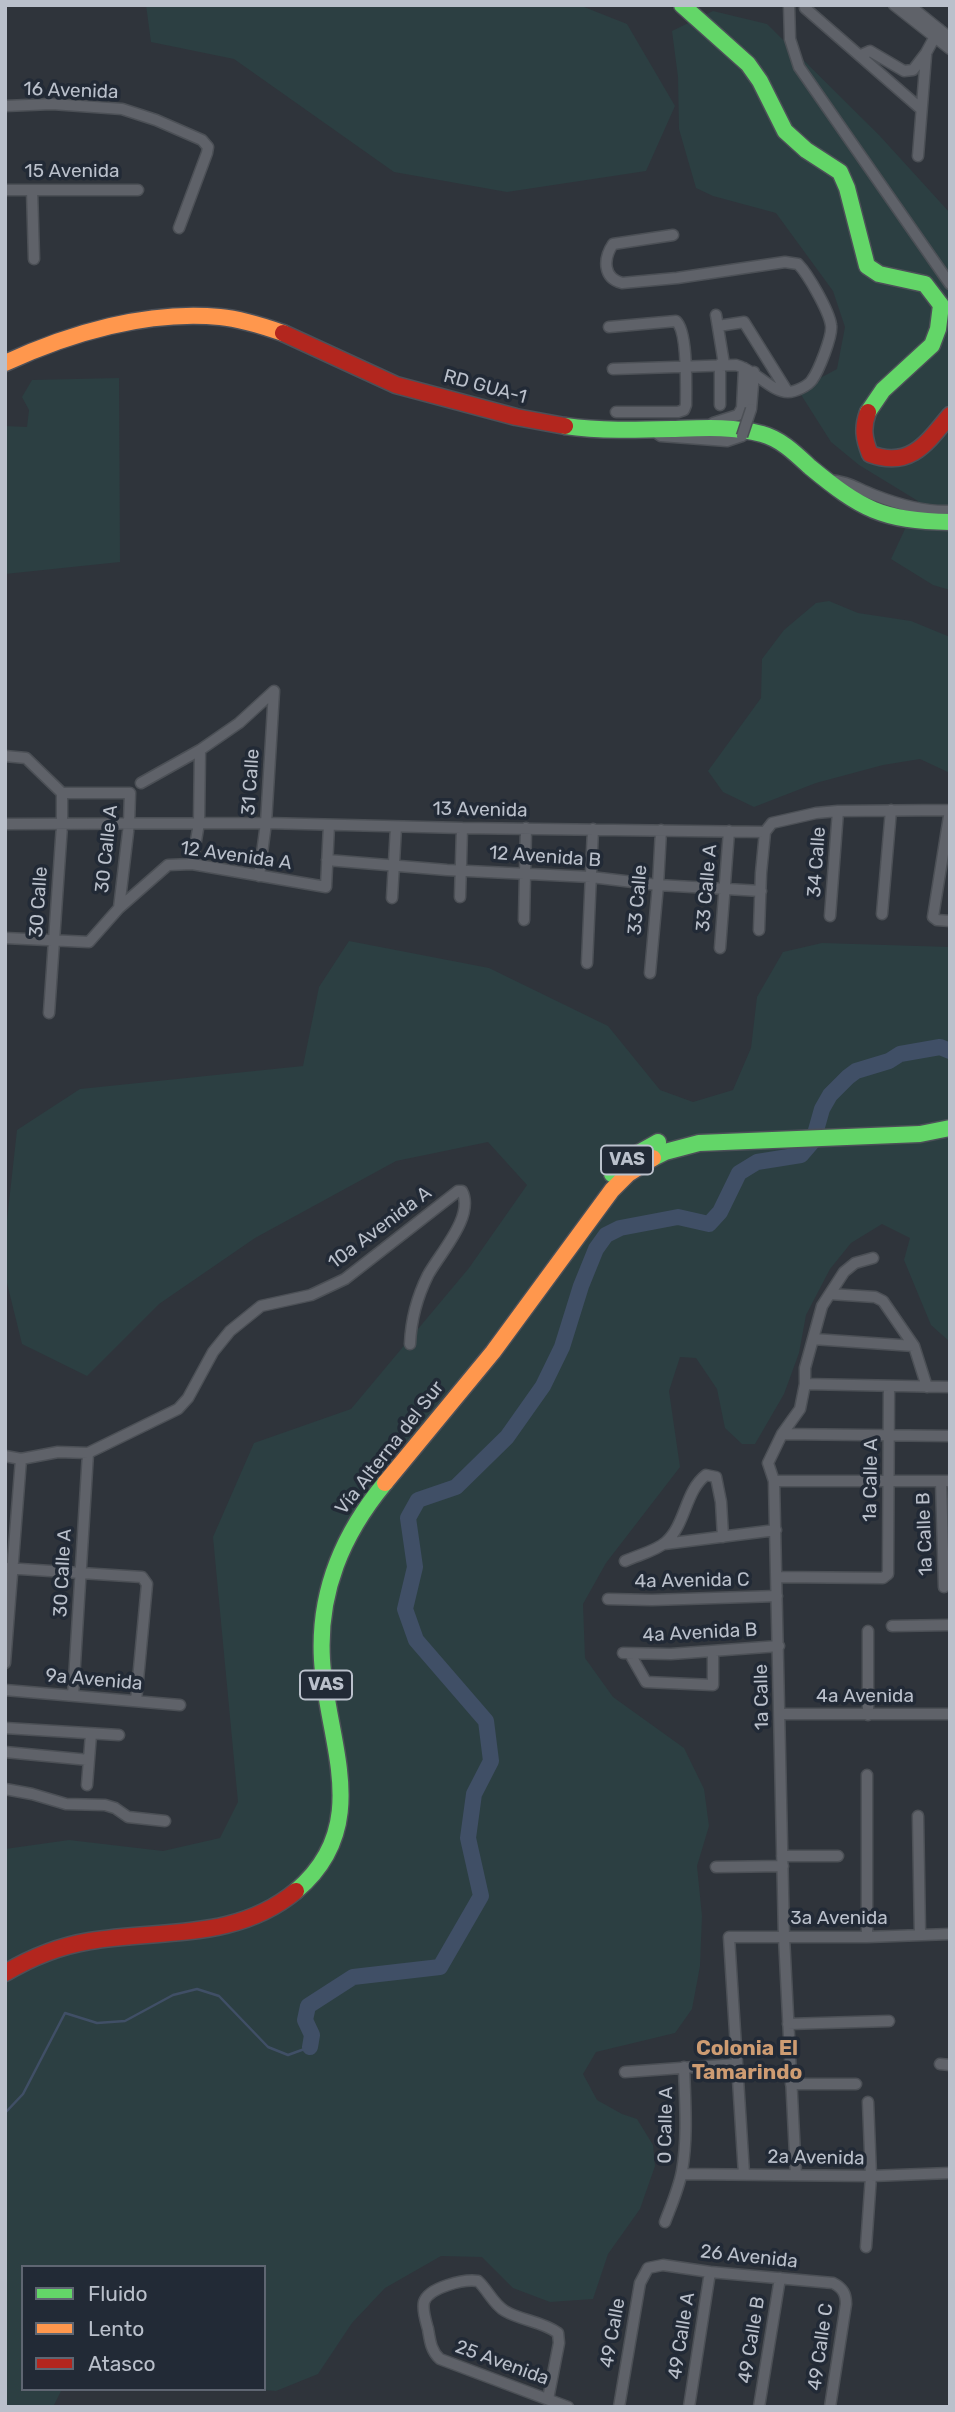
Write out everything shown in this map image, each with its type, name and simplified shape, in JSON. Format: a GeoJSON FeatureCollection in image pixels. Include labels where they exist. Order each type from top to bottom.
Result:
{"type":"FeatureCollection","features":[{"type":"Feature","properties":{"kind":"main road"},"geometry":{"type":"LineString","coordinates":[[682,5],[748,64],[760,81],[785,131],[806,150],[840,172],[867,267],[879,274],[925,284],[941,305],[934,342],[869,407],[864,420],[864,436],[870,454],[888,460],[902,459],[918,453],[950,415]]}},
{"type":"Feature","properties":{"kind":"main road","name":"RD GUA-1"},"geometry":{"type":"LineString","coordinates":[[5,363],[21,354],[105,329],[190,314],[221,316],[247,321],[302,341],[390,382],[524,419],[593,430],[717,428],[765,435],[781,442],[866,508],[904,518],[948,520]]}},
{"type":"Feature","properties":{"kind":"main road","name":"Vía Alterna del Sur"},"geometry":{"type":"LineString","coordinates":[[834,1132],[950,1116]]}},
{"type":"Feature","properties":{"kind":"main road","name":"Vía Alterna del Sur"},"geometry":{"type":"LineString","coordinates":[[5,1960],[57,1943],[201,1931],[229,1926],[259,1916],[279,1905],[295,1894],[310,1878],[324,1859],[335,1836],[340,1809],[341,1779],[322,1660],[325,1605],[335,1563],[372,1499],[493,1352],[536,1283],[581,1222],[628,1174],[665,1152],[698,1138],[834,1132],[920,1133],[950,1128]]}},
{"type":"Feature","properties":{"kind":"main road","name":"Vía Alterna del Sur"},"geometry":{"type":"LineString","coordinates":[[5,1973],[57,1943]]}},
{"type":"Feature","properties":{"kind":"street"},"geometry":{"type":"LineString","coordinates":[[789,5],[790,39],[799,67],[950,284]]}},
{"type":"Feature","properties":{"kind":"street"},"geometry":{"type":"LineString","coordinates":[[894,5],[937,33],[950,37]]}},
{"type":"Feature","properties":{"kind":"street"},"geometry":{"type":"LineString","coordinates":[[909,5],[950,49]]}},
{"type":"Feature","properties":{"kind":"street"},"geometry":{"type":"LineString","coordinates":[[805,8],[921,109]]}},
{"type":"Feature","properties":{"kind":"street"},"geometry":{"type":"LineString","coordinates":[[861,55],[870,51],[904,71],[913,70],[937,33]]}},
{"type":"Feature","properties":{"kind":"street"},"geometry":{"type":"LineString","coordinates":[[918,156],[926,53]]}},
{"type":"Feature","properties":{"kind":"street","name":"16 Avenida"},"geometry":{"type":"LineString","coordinates":[[5,106],[52,104],[122,109],[202,140],[208,147],[207,153],[179,228]]}},
{"type":"Feature","properties":{"kind":"street","name":"15 Avenida"},"geometry":{"type":"LineString","coordinates":[[5,190],[138,190]]}},
{"type":"Feature","properties":{"kind":"street"},"geometry":{"type":"LineString","coordinates":[[32,190],[34,259]]}},
{"type":"Feature","properties":{"kind":"street"},"geometry":{"type":"LineString","coordinates":[[613,369],[722,364],[749,370],[773,386],[788,392],[807,385],[813,379],[832,330],[829,316],[801,268],[789,262],[622,283],[609,275],[606,264],[609,249],[613,244],[673,235]]}},
{"type":"Feature","properties":{"kind":"street"},"geometry":{"type":"LineString","coordinates":[[716,315],[722,364],[720,405]]}},
{"type":"Feature","properties":{"kind":"street"},"geometry":{"type":"LineString","coordinates":[[609,327],[676,321],[681,326],[685,367],[684,410],[616,412]]}},
{"type":"Feature","properties":{"kind":"street"},"geometry":{"type":"LineString","coordinates":[[718,326],[744,322],[788,392]]}},
{"type":"Feature","properties":{"kind":"street"},"geometry":{"type":"LineString","coordinates":[[653,429],[661,436],[727,441],[742,436],[751,409],[749,370]]}},
{"type":"Feature","properties":{"kind":"street"},"geometry":{"type":"LineString","coordinates":[[695,428],[738,415],[742,408],[749,370]]}},
{"type":"Feature","properties":{"kind":"street","name":"31 Calle"},"geometry":{"type":"LineString","coordinates":[[200,750],[239,723],[274,691],[266,823],[259,876]]}},
{"type":"Feature","properties":{"kind":"street"},"geometry":{"type":"LineString","coordinates":[[141,783],[200,750]]}},
{"type":"Feature","properties":{"kind":"street"},"geometry":{"type":"LineString","coordinates":[[192,864],[199,823],[200,750]]}},
{"type":"Feature","properties":{"kind":"street"},"geometry":{"type":"LineString","coordinates":[[5,756],[26,758],[62,793]]}},
{"type":"Feature","properties":{"kind":"street","name":"30 Calle A"},"geometry":{"type":"LineString","coordinates":[[62,793],[130,793],[119,908]]}},
{"type":"Feature","properties":{"kind":"street","name":"30 Calle"},"geometry":{"type":"LineString","coordinates":[[48,1013],[62,793]]}},
{"type":"Feature","properties":{"kind":"street"},"geometry":{"type":"LineString","coordinates":[[882,914],[891,810]]}},
{"type":"Feature","properties":{"kind":"street"},"geometry":{"type":"LineString","coordinates":[[950,810],[933,917],[950,921]]}},
{"type":"Feature","properties":{"kind":"street","name":"13 Avenida"},"geometry":{"type":"LineString","coordinates":[[5,824],[266,823],[765,832],[772,823],[816,813],[950,810]]}},
{"type":"Feature","properties":{"kind":"street","name":"34 Calle"},"geometry":{"type":"LineString","coordinates":[[830,916],[838,811]]}},
{"type":"Feature","properties":{"kind":"street"},"geometry":{"type":"LineString","coordinates":[[327,860],[329,824]]}},
{"type":"Feature","properties":{"kind":"street"},"geometry":{"type":"LineString","coordinates":[[392,898],[396,827]]}},
{"type":"Feature","properties":{"kind":"street"},"geometry":{"type":"LineString","coordinates":[[460,897],[462,828]]}},
{"type":"Feature","properties":{"kind":"street"},"geometry":{"type":"LineString","coordinates":[[524,920],[526,828]]}},
{"type":"Feature","properties":{"kind":"street"},"geometry":{"type":"LineString","coordinates":[[587,963],[593,829]]}},
{"type":"Feature","properties":{"kind":"street","name":"33 Calle"},"geometry":{"type":"LineString","coordinates":[[650,973],[661,830]]}},
{"type":"Feature","properties":{"kind":"street","name":"33 Calle A"},"geometry":{"type":"LineString","coordinates":[[720,948],[730,831]]}},
{"type":"Feature","properties":{"kind":"street"},"geometry":{"type":"LineString","coordinates":[[759,930],[765,832]]}},
{"type":"Feature","properties":{"kind":"street","name":"12 Avenida A"},"geometry":{"type":"LineString","coordinates":[[5,938],[89,942],[119,908],[168,865],[192,864],[327,887],[327,860]]}},
{"type":"Feature","properties":{"kind":"street","name":"12 Avenida B"},"geometry":{"type":"LineString","coordinates":[[327,860],[761,891]]}},
{"type":"Feature","properties":{"kind":"street","name":"10a Avenida A"},"geometry":{"type":"LineString","coordinates":[[5,1457],[21,1459],[58,1452],[88,1453],[178,1409],[188,1398],[221,1341],[261,1306],[311,1295],[345,1279],[447,1199],[462,1191],[465,1195],[465,1210],[458,1228],[428,1276],[414,1310],[410,1344]]}},
{"type":"Feature","properties":{"kind":"street","name":"1a Calle"},"geometry":{"type":"LineString","coordinates":[[796,2175],[784,1937],[775,1480],[768,1464],[782,1434],[800,1409],[805,1368],[822,1306],[844,1272],[855,1262],[873,1258]]}},
{"type":"Feature","properties":{"kind":"street"},"geometry":{"type":"LineString","coordinates":[[830,1294],[875,1297],[883,1301],[914,1346],[927,1387]]}},
{"type":"Feature","properties":{"kind":"street"},"geometry":{"type":"LineString","coordinates":[[813,1339],[914,1346]]}},
{"type":"Feature","properties":{"kind":"street"},"geometry":{"type":"LineString","coordinates":[[805,1384],[950,1387]]}},
{"type":"Feature","properties":{"kind":"street","name":"1a Calle A"},"geometry":{"type":"LineString","coordinates":[[777,1577],[883,1578],[888,1574],[889,1386]]}},
{"type":"Feature","properties":{"kind":"street"},"geometry":{"type":"LineString","coordinates":[[782,1434],[950,1436]]}},
{"type":"Feature","properties":{"kind":"street","name":"30 Calle A"},"geometry":{"type":"LineString","coordinates":[[73,1696],[88,1453]]}},
{"type":"Feature","properties":{"kind":"street"},"geometry":{"type":"LineString","coordinates":[[5,1663],[9,1568],[21,1459]]}},
{"type":"Feature","properties":{"kind":"street"},"geometry":{"type":"LineString","coordinates":[[664,1544],[674,1533],[701,1478],[706,1475],[716,1477],[723,1537]]}},
{"type":"Feature","properties":{"kind":"street"},"geometry":{"type":"LineString","coordinates":[[775,1480],[945,1481]]}},
{"type":"Feature","properties":{"kind":"street","name":"1a Calle B"},"geometry":{"type":"LineString","coordinates":[[944,1587],[945,1481]]}},
{"type":"Feature","properties":{"kind":"street"},"geometry":{"type":"LineString","coordinates":[[625,1561],[664,1544],[776,1530]]}},
{"type":"Feature","properties":{"kind":"street"},"geometry":{"type":"LineString","coordinates":[[9,1568],[142,1577],[146,1582],[136,1701]]}},
{"type":"Feature","properties":{"kind":"street","name":"4a Avenida C"},"geometry":{"type":"LineString","coordinates":[[608,1599],[777,1596]]}},
{"type":"Feature","properties":{"kind":"street"},"geometry":{"type":"LineString","coordinates":[[892,1626],[950,1626]]}},
{"type":"Feature","properties":{"kind":"street"},"geometry":{"type":"LineString","coordinates":[[868,1632],[868,1715]]}},
{"type":"Feature","properties":{"kind":"street","name":"4a Avenida B"},"geometry":{"type":"LineString","coordinates":[[713,1652],[713,1685],[646,1682],[626,1654],[713,1652],[779,1646]]}},
{"type":"Feature","properties":{"kind":"street","name":"9a Avenida"},"geometry":{"type":"LineString","coordinates":[[5,1690],[180,1705]]}},
{"type":"Feature","properties":{"kind":"street","name":"4a Avenida"},"geometry":{"type":"LineString","coordinates":[[780,1714],[950,1714]]}},
{"type":"Feature","properties":{"kind":"street"},"geometry":{"type":"LineString","coordinates":[[5,1728],[118,1735]]}},
{"type":"Feature","properties":{"kind":"street"},"geometry":{"type":"LineString","coordinates":[[87,1785],[91,1734]]}},
{"type":"Feature","properties":{"kind":"street"},"geometry":{"type":"LineString","coordinates":[[5,1752],[89,1760]]}},
{"type":"Feature","properties":{"kind":"street"},"geometry":{"type":"LineString","coordinates":[[867,1775],[867,1937]]}},
{"type":"Feature","properties":{"kind":"street"},"geometry":{"type":"LineString","coordinates":[[5,1789],[66,1804],[105,1805],[116,1808],[128,1817],[165,1821]]}},
{"type":"Feature","properties":{"kind":"street"},"geometry":{"type":"LineString","coordinates":[[918,1816],[920,1935]]}},
{"type":"Feature","properties":{"kind":"street"},"geometry":{"type":"LineString","coordinates":[[716,1867],[838,1856]]}},
{"type":"Feature","properties":{"kind":"street","name":"3a Avenida"},"geometry":{"type":"LineString","coordinates":[[737,2064],[729,1937],[950,1934]]}},
{"type":"Feature","properties":{"kind":"street"},"geometry":{"type":"LineString","coordinates":[[788,2024],[889,2021]]}},
{"type":"Feature","properties":{"kind":"street"},"geometry":{"type":"LineString","coordinates":[[625,2072],[737,2064],[744,2175]]}},
{"type":"Feature","properties":{"kind":"street","name":"0 Calle A"},"geometry":{"type":"LineString","coordinates":[[665,2222],[682,2174],[686,2118],[684,2067]]}},
{"type":"Feature","properties":{"kind":"street"},"geometry":{"type":"LineString","coordinates":[[791,2084],[856,2084]]}},
{"type":"Feature","properties":{"kind":"street"},"geometry":{"type":"LineString","coordinates":[[866,2247],[871,2176],[868,2102]]}},
{"type":"Feature","properties":{"kind":"street","name":"2a Avenida"},"geometry":{"type":"LineString","coordinates":[[682,2174],[950,2174]]}},
{"type":"Feature","properties":{"kind":"street","name":"26 Avenida"},"geometry":{"type":"LineString","coordinates":[[648,2268],[663,2265],[833,2283],[844,2292]]}},
{"type":"Feature","properties":{"kind":"street","name":"49 Calle"},"geometry":{"type":"LineString","coordinates":[[619,2407],[640,2283],[648,2268]]}},
{"type":"Feature","properties":{"kind":"street","name":"49 Calle A"},"geometry":{"type":"LineString","coordinates":[[689,2407],[710,2272]]}},
{"type":"Feature","properties":{"kind":"street","name":"49 Calle B"},"geometry":{"type":"LineString","coordinates":[[759,2407],[780,2278]]}},
{"type":"Feature","properties":{"kind":"street","name":"25 Avenida"},"geometry":{"type":"LineString","coordinates":[[548,2399],[559,2343],[558,2333],[550,2327],[507,2312],[478,2281],[467,2280],[433,2291],[424,2303],[434,2354],[440,2359],[568,2407]]}},
{"type":"Feature","properties":{"kind":"street","name":"49 Calle C"},"geometry":{"type":"LineString","coordinates":[[830,2407],[846,2304],[844,2292]]}},
{"type":"Feature","properties":{"kind":"shaded area"},"geometry":{"type":"Polygon","coordinates":[[[146,5],[579,5],[627,24],[675,106],[646,171],[507,192],[394,172],[234,59],[151,42],[146,5]]]}},
{"type":"Feature","properties":{"kind":"shaded area"},"geometry":{"type":"Polygon","coordinates":[[[713,11],[767,24],[879,135],[950,213],[950,590],[933,585],[891,559],[918,501],[859,465],[831,442],[798,390],[837,369],[845,327],[833,291],[776,213],[713,196],[696,188],[679,129],[678,77],[672,31],[713,11]]]}},
{"type":"Feature","properties":{"kind":"shaded area"},"geometry":{"type":"Polygon","coordinates":[[[119,378],[120,562],[5,574],[5,426],[27,427],[29,410],[22,397],[32,380],[119,378]]]}},
{"type":"Feature","properties":{"kind":"shaded area"},"geometry":{"type":"Polygon","coordinates":[[[829,601],[858,613],[911,621],[950,637],[950,773],[920,759],[883,765],[816,783],[754,807],[723,792],[708,771],[761,698],[762,659],[784,630],[816,603],[829,601]]]}},
{"type":"Feature","properties":{"kind":"shaded area"},"geometry":{"type":"Polygon","coordinates":[[[349,941],[489,968],[608,1026],[660,1090],[693,1102],[733,1090],[751,1048],[757,997],[783,952],[822,943],[950,947],[950,1342],[931,1325],[904,1260],[910,1238],[882,1224],[851,1243],[830,1269],[806,1315],[799,1353],[784,1394],[755,1444],[742,1444],[725,1428],[717,1389],[696,1358],[680,1357],[669,1391],[680,1467],[606,1563],[583,1604],[585,1658],[613,1697],[684,1748],[704,1789],[709,1826],[697,1866],[702,1916],[700,1966],[692,2009],[675,2033],[596,2052],[583,2074],[597,2100],[637,2119],[653,2145],[655,2166],[640,2209],[608,2254],[593,2299],[550,2302],[513,2288],[482,2257],[441,2256],[385,2288],[352,2323],[318,2374],[276,2391],[266,2390],[266,2265],[21,2265],[21,2391],[61,2391],[53,2407],[5,2407],[5,1849],[69,1840],[163,1851],[220,1838],[238,1802],[213,1537],[254,1443],[351,1409],[469,1268],[527,1185],[488,1142],[396,1161],[255,1238],[159,1304],[87,1376],[22,1344],[5,1275],[5,1238],[17,1130],[80,1089],[303,1066],[319,987],[349,941]]]}},
{"type":"Feature","properties":{"kind":"waterway"},"geometry":{"type":"LineString","coordinates":[[310,2047],[312,2035],[305,2020],[308,2006],[353,1977],[440,1967],[481,1896],[468,1838],[474,1794],[491,1761],[486,1721],[416,1640],[405,1609],[415,1567],[408,1518],[418,1500],[456,1487],[507,1437],[543,1386],[562,1347],[596,1249],[606,1235],[620,1228],[678,1217],[709,1224],[720,1212],[739,1173],[757,1162],[801,1155],[813,1141],[822,1109],[830,1095],[856,1071],[889,1061],[900,1054],[940,1047],[950,1051]]}},
{"type":"Feature","properties":{"kind":"waterway"},"geometry":{"type":"LineString","coordinates":[[5,2113],[23,2094],[65,2013],[97,2023],[125,2021],[173,1995],[197,1989],[219,1996],[268,2047],[288,2055],[310,2047]]}},
{"type":"Feature","properties":{"kind":"traffic: fast"},"geometry":{"type":"LineString","coordinates":[[682,5],[748,64],[760,81],[785,131],[806,150],[840,172],[847,188],[867,266],[879,274],[925,284],[941,305],[938,329],[932,345],[883,390],[868,412]]}},
{"type":"Feature","properties":{"kind":"traffic: fast"},"geometry":{"type":"LineString","coordinates":[[565,426],[618,430],[717,428],[762,434],[782,443],[859,503],[907,519],[950,522]]}},
{"type":"Feature","properties":{"kind":"traffic: fast"},"geometry":{"type":"LineString","coordinates":[[653,1158],[699,1143],[920,1134],[950,1128]]}},
{"type":"Feature","properties":{"kind":"traffic: fast"},"geometry":{"type":"LineString","coordinates":[[612,1174],[633,1156],[658,1142]]}},
{"type":"Feature","properties":{"kind":"traffic: fast"},"geometry":{"type":"LineString","coordinates":[[296,1891],[320,1866],[334,1839],[340,1811],[337,1752],[322,1660],[324,1611],[329,1588],[345,1544],[356,1523],[385,1483]]}},
{"type":"Feature","properties":{"kind":"traffic: slow"},"geometry":{"type":"LineString","coordinates":[[5,363],[83,333],[165,317],[228,318],[283,333]]}},
{"type":"Feature","properties":{"kind":"traffic: slow"},"geometry":{"type":"LineString","coordinates":[[385,1483],[493,1352],[612,1190],[628,1174],[653,1158]]}},
{"type":"Feature","properties":{"kind":"traffic: jam"},"geometry":{"type":"LineString","coordinates":[[283,333],[396,385],[516,417],[565,426]]}},
{"type":"Feature","properties":{"kind":"traffic: jam"},"geometry":{"type":"LineString","coordinates":[[868,412],[864,428],[868,449],[870,454],[884,458],[907,456],[916,451],[950,415]]}},
{"type":"Feature","properties":{"kind":"traffic: jam"},"geometry":{"type":"LineString","coordinates":[[5,1973],[46,1953],[79,1943],[223,1926],[273,1907],[296,1891]]}},
{"type":"Feature","properties":{"kind":"district","name":"Colonia El Tamarindo"},"geometry":{"type":"Point","coordinates":[747,2061]}}]}
